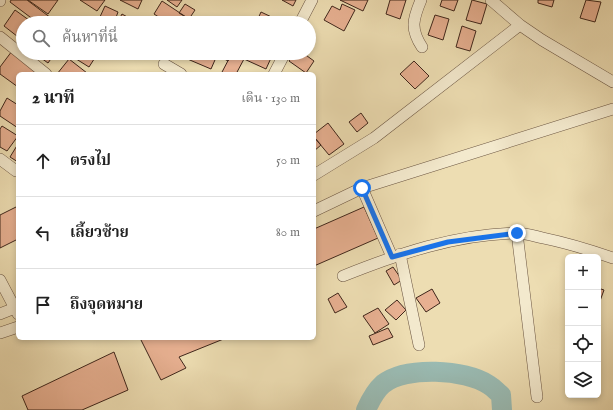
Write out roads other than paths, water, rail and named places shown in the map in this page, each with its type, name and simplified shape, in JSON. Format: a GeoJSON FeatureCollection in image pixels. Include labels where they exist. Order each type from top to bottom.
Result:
{"type":"FeatureCollection","features":[{"type":"Feature","properties":{"kind":"street"},"geometry":{"type":"LineString","coordinates":[[304,16],[312,0]]}},
{"type":"Feature","properties":{"kind":"street"},"geometry":{"type":"LineString","coordinates":[[421,0],[416,14],[414,27],[415,36],[422,47]]}},
{"type":"Feature","properties":{"kind":"street"},"geometry":{"type":"LineString","coordinates":[[491,0],[520,25],[542,40],[613,82]]}},
{"type":"Feature","properties":{"kind":"street"},"geometry":{"type":"LineString","coordinates":[[316,174],[374,138],[520,25]]}},
{"type":"Feature","properties":{"kind":"street"},"geometry":{"type":"LineString","coordinates":[[0,37],[16,50]]}},
{"type":"Feature","properties":{"kind":"street"},"geometry":{"type":"LineString","coordinates":[[29,60],[44,72]]}},
{"type":"Feature","properties":{"kind":"street"},"geometry":{"type":"LineString","coordinates":[[275,72],[281,60]]}},
{"type":"Feature","properties":{"kind":"street"},"geometry":{"type":"LineString","coordinates":[[164,64],[178,72]]}},
{"type":"Feature","properties":{"kind":"street"},"geometry":{"type":"LineString","coordinates":[[316,210],[362,188],[613,109]]}},
{"type":"Feature","properties":{"kind":"street"},"geometry":{"type":"LineString","coordinates":[[0,160],[16,171]]}},
{"type":"Feature","properties":{"kind":"street"},"geometry":{"type":"LineString","coordinates":[[362,188],[396,256],[419,345]]}},
{"type":"Feature","properties":{"kind":"street"},"geometry":{"type":"LineString","coordinates":[[517,233],[537,397]]}},
{"type":"Feature","properties":{"kind":"street"},"geometry":{"type":"LineString","coordinates":[[343,276],[396,256],[448,242],[517,233],[565,243],[613,258]]}},
{"type":"Feature","properties":{"kind":"street"},"geometry":{"type":"LineString","coordinates":[[0,280],[16,311],[0,314]]}},
{"type":"Feature","properties":{"kind":"street"},"geometry":{"type":"LineString","coordinates":[[0,333],[16,328]]}},
{"type":"Feature","properties":{"kind":"waterway"},"geometry":{"type":"LineString","coordinates":[[366,410],[371,400],[383,384],[393,378],[420,372],[451,373],[466,376],[489,385],[501,395],[502,410]]}}]}
